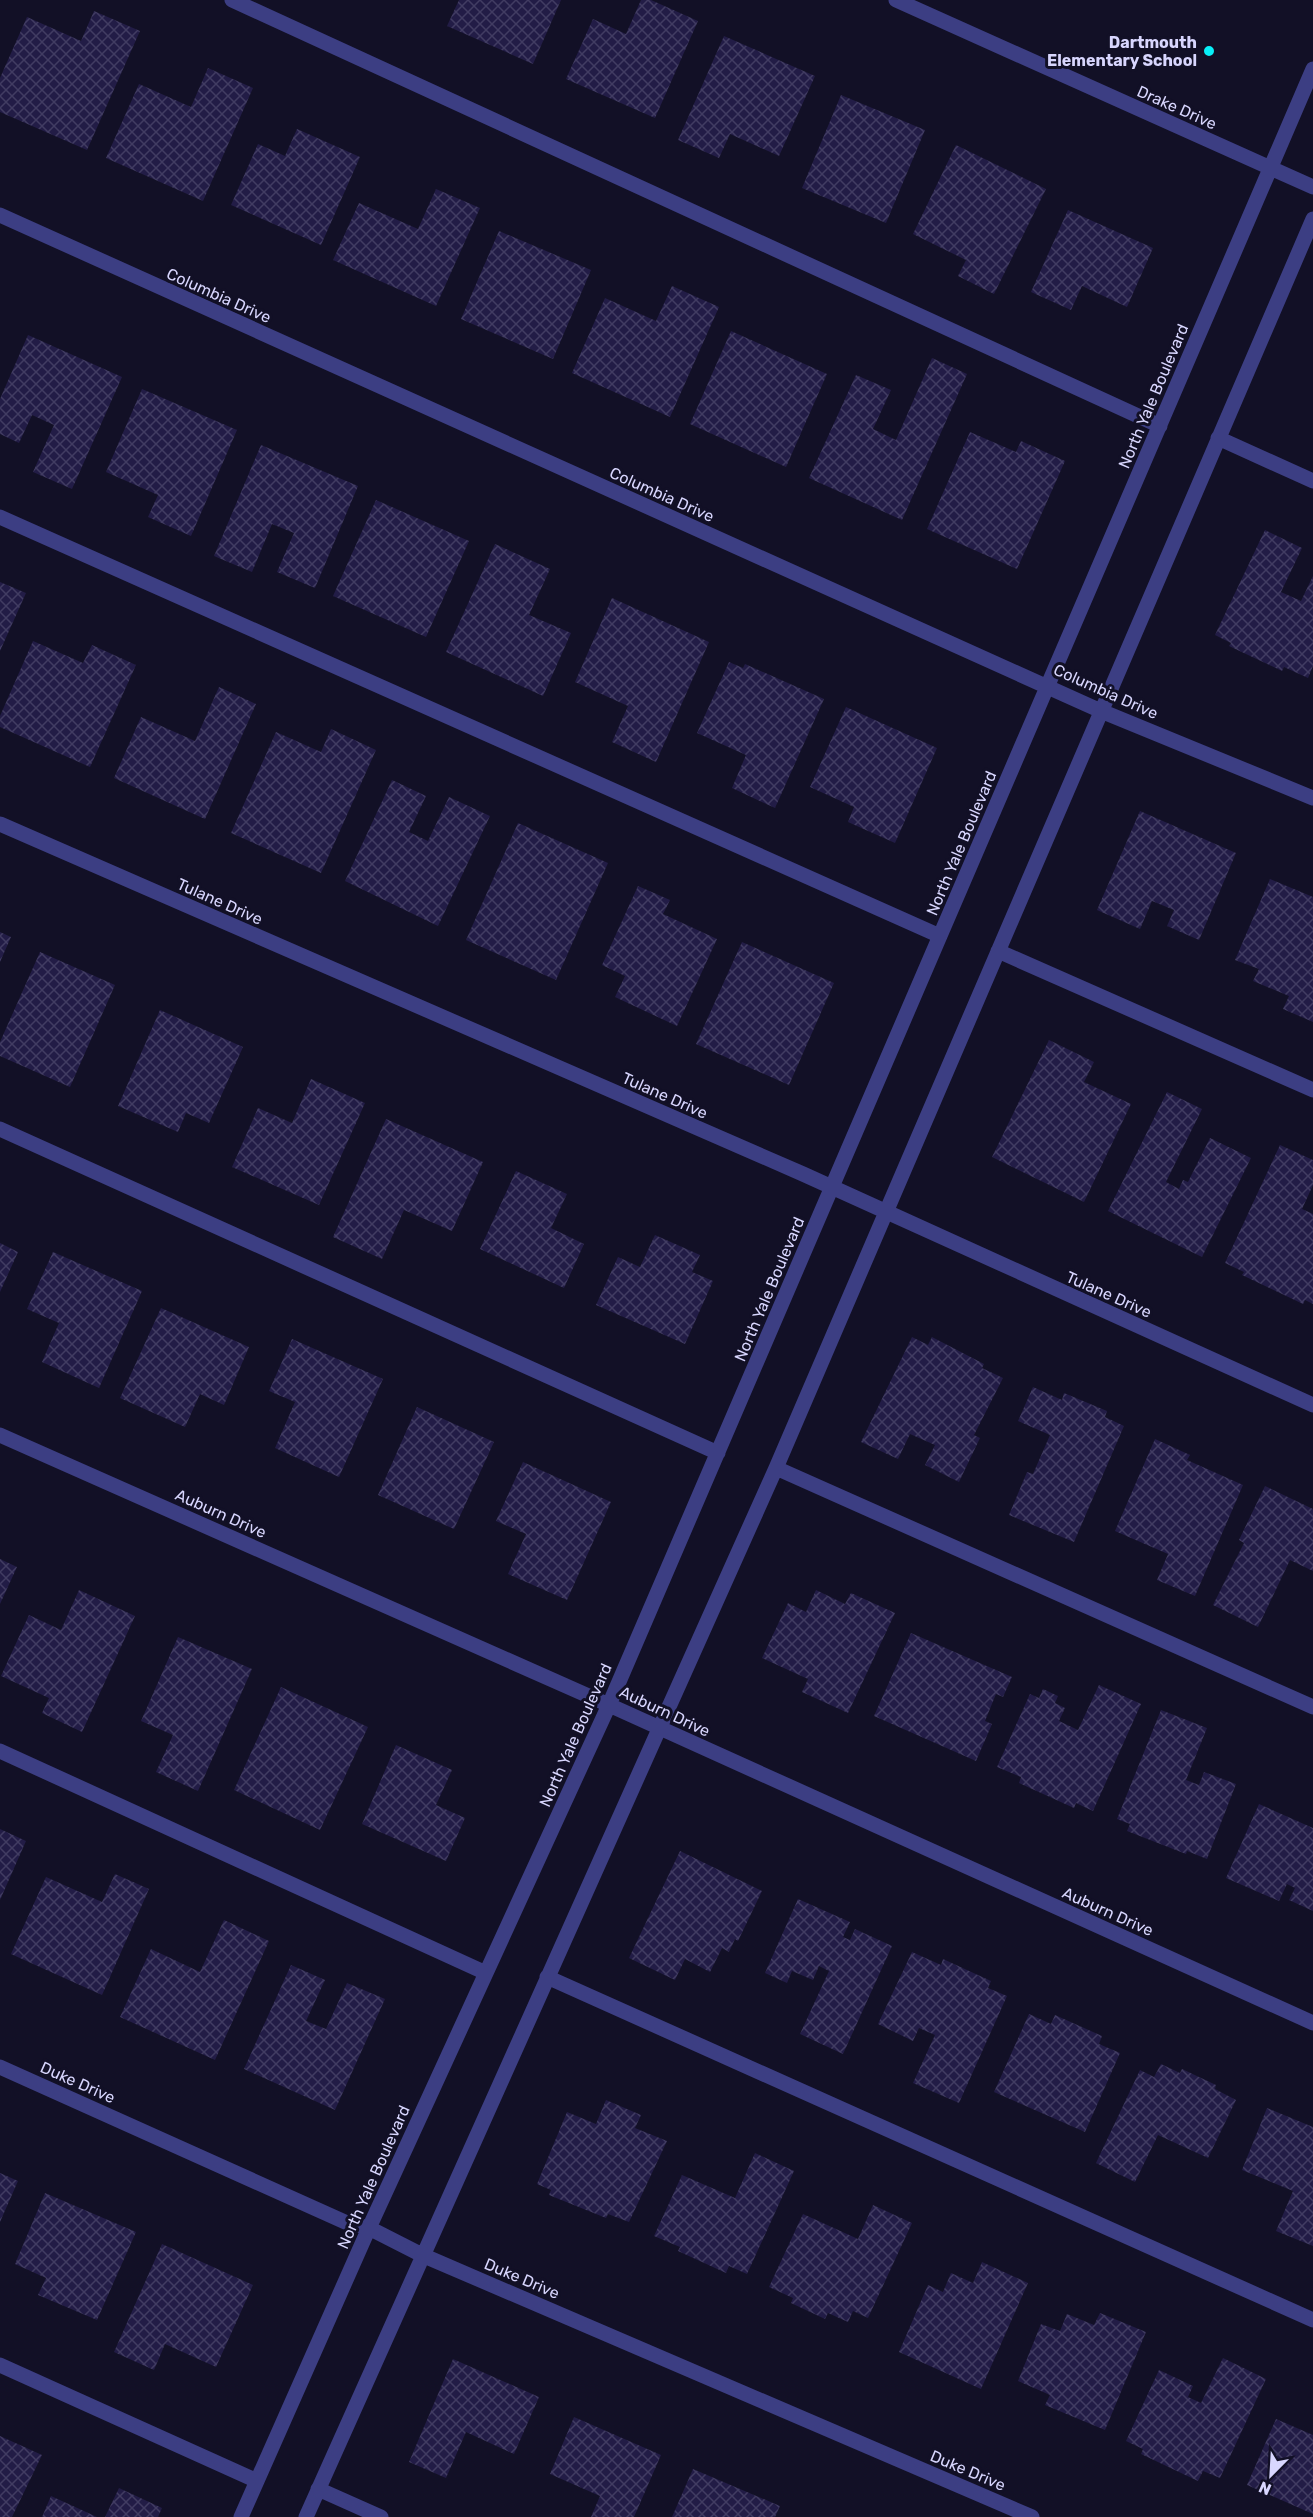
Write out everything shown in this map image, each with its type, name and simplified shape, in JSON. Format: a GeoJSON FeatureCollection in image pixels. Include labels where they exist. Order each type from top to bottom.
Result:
{"type":"FeatureCollection","features":[{"type":"Feature","properties":{"kind":"street"},"geometry":{"type":"LineString","coordinates":[[232,0],[1160,426]]}},
{"type":"Feature","properties":{"kind":"street","name":"Drake Drive"},"geometry":{"type":"LineString","coordinates":[[896,0],[1313,187]]}},
{"type":"Feature","properties":{"kind":"street","name":"North Yale Boulevard"},"geometry":{"type":"LineString","coordinates":[[241,2517],[369,2228],[609,1705],[1313,69]]}},
{"type":"Feature","properties":{"kind":"street","name":"Columbia Drive"},"geometry":{"type":"LineString","coordinates":[[0,215],[448,418],[1048,685],[1101,711],[1313,798]]}},
{"type":"Feature","properties":{"kind":"street"},"geometry":{"type":"LineString","coordinates":[[306,2517],[776,1468],[1313,219]]}},
{"type":"Feature","properties":{"kind":"street"},"geometry":{"type":"LineString","coordinates":[[1218,438],[1313,481]]}},
{"type":"Feature","properties":{"kind":"street"},"geometry":{"type":"LineString","coordinates":[[0,517],[940,936]]}},
{"type":"Feature","properties":{"kind":"street","name":"Tulane Drive"},"geometry":{"type":"LineString","coordinates":[[0,824],[833,1188],[1313,1405]]}},
{"type":"Feature","properties":{"kind":"street"},"geometry":{"type":"LineString","coordinates":[[998,951],[1313,1090]]}},
{"type":"Feature","properties":{"kind":"street"},"geometry":{"type":"LineString","coordinates":[[0,1129],[718,1453]]}},
{"type":"Feature","properties":{"kind":"street","name":"Auburn Drive"},"geometry":{"type":"LineString","coordinates":[[0,1435],[609,1705],[1313,2023]]}},
{"type":"Feature","properties":{"kind":"street"},"geometry":{"type":"LineString","coordinates":[[776,1468],[1313,1707]]}},
{"type":"Feature","properties":{"kind":"street"},"geometry":{"type":"LineString","coordinates":[[0,1751],[486,1972]]}},
{"type":"Feature","properties":{"kind":"street"},"geometry":{"type":"LineString","coordinates":[[547,1977],[1313,2320]]}},
{"type":"Feature","properties":{"kind":"street","name":"Duke Drive"},"geometry":{"type":"LineString","coordinates":[[0,2067],[345,2222],[369,2228],[422,2255],[1032,2517]]}},
{"type":"Feature","properties":{"kind":"street"},"geometry":{"type":"LineString","coordinates":[[0,2365],[257,2481]]}},
{"type":"Feature","properties":{"kind":"street"},"geometry":{"type":"LineString","coordinates":[[318,2489],[381,2517]]}},
{"type":"Feature","properties":{"kind":"building"},"geometry":{"type":"Polygon","coordinates":[[[459,0],[561,0],[533,64],[447,26],[459,0]]]}},
{"type":"Feature","properties":{"kind":"building"},"geometry":{"type":"Polygon","coordinates":[[[641,0],[651,0],[698,21],[655,118],[566,79],[593,19],[626,34],[641,0]]]}},
{"type":"Feature","properties":{"kind":"building"},"geometry":{"type":"Polygon","coordinates":[[[94,11],[140,31],[87,150],[0,112],[0,78],[27,17],[81,41],[94,11]]]}},
{"type":"Feature","properties":{"kind":"building"},"geometry":{"type":"Polygon","coordinates":[[[724,36],[815,76],[779,156],[730,134],[719,158],[678,140],[724,36]]]}},
{"type":"Feature","properties":{"kind":"building"},"geometry":{"type":"Polygon","coordinates":[[[208,68],[253,88],[203,201],[106,158],[139,84],[191,107],[208,68]]]}},
{"type":"Feature","properties":{"kind":"building"},"geometry":{"type":"Polygon","coordinates":[[[841,95],[925,130],[886,223],[802,188],[841,95]]]}},
{"type":"Feature","properties":{"kind":"building"},"geometry":{"type":"Polygon","coordinates":[[[297,129],[360,157],[321,245],[231,205],[258,144],[285,156],[297,129]]]}},
{"type":"Feature","properties":{"kind":"building"},"geometry":{"type":"Polygon","coordinates":[[[956,145],[1046,189],[994,294],[958,276],[966,260],[913,234],[956,145]]]}},
{"type":"Feature","properties":{"kind":"building"},"geometry":{"type":"Polygon","coordinates":[[[436,189],[480,208],[436,306],[333,260],[359,203],[418,229],[436,189]]]}},
{"type":"Feature","properties":{"kind":"building"},"geometry":{"type":"Polygon","coordinates":[[[1068,210],[1153,248],[1127,307],[1082,286],[1071,310],[1031,292],[1068,210]]]}},
{"type":"Feature","properties":{"kind":"building"},"geometry":{"type":"Polygon","coordinates":[[[499,231],[591,270],[553,359],[461,319],[499,231]]]}},
{"type":"Feature","properties":{"kind":"building"},"geometry":{"type":"Polygon","coordinates":[[[672,286],[719,307],[670,417],[572,373],[605,298],[656,321],[672,286]]]}},
{"type":"Feature","properties":{"kind":"building"},"geometry":{"type":"Polygon","coordinates":[[[731,331],[827,374],[786,467],[690,424],[731,331]]]}},
{"type":"Feature","properties":{"kind":"building"},"geometry":{"type":"Polygon","coordinates":[[[28,335],[122,377],[72,489],[33,472],[54,425],[32,415],[19,443],[0,434],[0,399],[28,335]]]}},
{"type":"Feature","properties":{"kind":"building"},"geometry":{"type":"Polygon","coordinates":[[[932,358],[967,374],[902,520],[809,478],[856,375],[891,390],[873,429],[896,440],[932,358]]]}},
{"type":"Feature","properties":{"kind":"building"},"geometry":{"type":"Polygon","coordinates":[[[142,389],[237,430],[191,536],[148,517],[158,495],[106,472],[142,389]]]}},
{"type":"Feature","properties":{"kind":"building"},"geometry":{"type":"Polygon","coordinates":[[[970,432],[1016,452],[1021,441],[1065,461],[1017,569],[927,529],[970,432]]]}},
{"type":"Feature","properties":{"kind":"building"},"geometry":{"type":"Polygon","coordinates":[[[261,445],[358,486],[315,588],[277,572],[294,533],[272,524],[252,572],[214,556],[261,445]]]}},
{"type":"Feature","properties":{"kind":"building"},"geometry":{"type":"Polygon","coordinates":[[[376,500],[469,541],[426,637],[333,596],[376,500]]]}},
{"type":"Feature","properties":{"kind":"building"},"geometry":{"type":"Polygon","coordinates":[[[1265,530],[1302,548],[1281,592],[1301,601],[1313,576],[1313,666],[1308,678],[1284,667],[1282,671],[1229,646],[1231,643],[1215,635],[1265,530]]]}},
{"type":"Feature","properties":{"kind":"building"},"geometry":{"type":"Polygon","coordinates":[[[495,544],[550,569],[529,615],[571,633],[543,696],[446,652],[495,544]]]}},
{"type":"Feature","properties":{"kind":"building"},"geometry":{"type":"Polygon","coordinates":[[[0,582],[26,593],[0,651],[0,582]]]}},
{"type":"Feature","properties":{"kind":"building"},"geometry":{"type":"Polygon","coordinates":[[[612,598],[709,642],[656,762],[612,742],[628,706],[575,682],[612,598]]]}},
{"type":"Feature","properties":{"kind":"building"},"geometry":{"type":"Polygon","coordinates":[[[33,641],[83,663],[92,645],[136,665],[90,767],[0,727],[0,716],[33,641]]]}},
{"type":"Feature","properties":{"kind":"building"},"geometry":{"type":"Polygon","coordinates":[[[729,662],[743,668],[745,664],[824,699],[775,808],[732,788],[746,755],[697,733],[729,662]]]}},
{"type":"Feature","properties":{"kind":"building"},"geometry":{"type":"Polygon","coordinates":[[[219,687],[256,704],[205,819],[114,778],[141,717],[195,741],[219,687]]]}},
{"type":"Feature","properties":{"kind":"building"},"geometry":{"type":"Polygon","coordinates":[[[846,707],[937,748],[895,843],[848,822],[854,807],[810,787],[846,707]]]}},
{"type":"Feature","properties":{"kind":"building"},"geometry":{"type":"Polygon","coordinates":[[[331,729],[376,750],[321,873],[231,833],[276,732],[321,752],[331,729]]]}},
{"type":"Feature","properties":{"kind":"building"},"geometry":{"type":"Polygon","coordinates":[[[392,780],[426,796],[409,832],[428,841],[449,797],[490,816],[438,926],[345,881],[392,780]]]}},
{"type":"Feature","properties":{"kind":"building"},"geometry":{"type":"Polygon","coordinates":[[[1140,811],[1236,853],[1199,940],[1167,926],[1174,910],[1152,901],[1140,929],[1097,910],[1140,811]]]}},
{"type":"Feature","properties":{"kind":"building"},"geometry":{"type":"Polygon","coordinates":[[[518,823],[608,863],[556,980],[466,940],[518,823]]]}},
{"type":"Feature","properties":{"kind":"building"},"geometry":{"type":"Polygon","coordinates":[[[1270,879],[1313,897],[1313,1022],[1283,1009],[1289,996],[1253,981],[1259,969],[1235,960],[1270,879]]]}},
{"type":"Feature","properties":{"kind":"building"},"geometry":{"type":"Polygon","coordinates":[[[638,886],[670,900],[663,914],[717,939],[677,1026],[615,997],[625,976],[602,965],[638,886]]]}},
{"type":"Feature","properties":{"kind":"building"},"geometry":{"type":"Polygon","coordinates":[[[0,932],[11,937],[0,962],[0,932]]]}},
{"type":"Feature","properties":{"kind":"building"},"geometry":{"type":"Polygon","coordinates":[[[742,942],[834,983],[789,1085],[696,1044],[742,942]]]}},
{"type":"Feature","properties":{"kind":"building"},"geometry":{"type":"Polygon","coordinates":[[[40,952],[115,985],[70,1087],[0,1056],[0,1042],[40,952]]]}},
{"type":"Feature","properties":{"kind":"building"},"geometry":{"type":"Polygon","coordinates":[[[160,1010],[243,1047],[209,1123],[186,1113],[178,1132],[118,1106],[160,1010]]]}},
{"type":"Feature","properties":{"kind":"building"},"geometry":{"type":"Polygon","coordinates":[[[1049,1040],[1094,1062],[1084,1082],[1131,1104],[1084,1202],[992,1157],[1049,1040]]]}},
{"type":"Feature","properties":{"kind":"building"},"geometry":{"type":"Polygon","coordinates":[[[311,1079],[365,1103],[319,1205],[232,1167],[258,1108],[292,1123],[311,1079]]]}},
{"type":"Feature","properties":{"kind":"building"},"geometry":{"type":"Polygon","coordinates":[[[1167,1092],[1202,1109],[1166,1182],[1179,1189],[1183,1180],[1188,1182],[1210,1138],[1251,1158],[1202,1257],[1108,1211],[1167,1092]]]}},
{"type":"Feature","properties":{"kind":"building"},"geometry":{"type":"Polygon","coordinates":[[[386,1119],[483,1162],[452,1231],[404,1210],[382,1259],[333,1237],[386,1119]]]}},
{"type":"Feature","properties":{"kind":"building"},"geometry":{"type":"Polygon","coordinates":[[[1280,1145],[1313,1160],[1313,1185],[1302,1209],[1313,1214],[1313,1304],[1305,1300],[1303,1304],[1242,1275],[1244,1272],[1225,1263],[1280,1145]]]}},
{"type":"Feature","properties":{"kind":"building"},"geometry":{"type":"Polygon","coordinates":[[[516,1171],[567,1194],[551,1228],[584,1244],[564,1288],[480,1249],[516,1171]]]}},
{"type":"Feature","properties":{"kind":"building"},"geometry":{"type":"Polygon","coordinates":[[[655,1235],[700,1255],[692,1272],[713,1281],[685,1344],[596,1305],[618,1257],[640,1267],[655,1235]]]}},
{"type":"Feature","properties":{"kind":"building"},"geometry":{"type":"Polygon","coordinates":[[[0,1243],[18,1252],[0,1292],[0,1243]]]}},
{"type":"Feature","properties":{"kind":"building"},"geometry":{"type":"Polygon","coordinates":[[[53,1252],[142,1291],[99,1388],[42,1362],[59,1323],[27,1309],[53,1252]]]}},
{"type":"Feature","properties":{"kind":"building"},"geometry":{"type":"Polygon","coordinates":[[[161,1308],[249,1347],[224,1405],[200,1394],[185,1427],[120,1398],[161,1308]]]}},
{"type":"Feature","properties":{"kind":"building"},"geometry":{"type":"Polygon","coordinates":[[[912,1337],[928,1345],[932,1337],[984,1364],[982,1368],[1003,1378],[974,1435],[980,1438],[959,1482],[925,1465],[935,1445],[910,1434],[898,1459],[861,1442],[912,1337]]]}},
{"type":"Feature","properties":{"kind":"building"},"geometry":{"type":"Polygon","coordinates":[[[292,1339],[383,1379],[339,1477],[275,1448],[295,1402],[269,1391],[292,1339]]]}},
{"type":"Feature","properties":{"kind":"building"},"geometry":{"type":"Polygon","coordinates":[[[1033,1387],[1062,1400],[1064,1393],[1107,1411],[1105,1417],[1124,1426],[1074,1542],[1009,1515],[1027,1472],[1033,1474],[1050,1435],[1018,1421],[1033,1387]]]}},
{"type":"Feature","properties":{"kind":"building"},"geometry":{"type":"Polygon","coordinates":[[[417,1407],[494,1442],[454,1529],[378,1495],[417,1407]]]}},
{"type":"Feature","properties":{"kind":"building"},"geometry":{"type":"Polygon","coordinates":[[[1155,1439],[1190,1455],[1187,1460],[1243,1485],[1195,1596],[1157,1580],[1168,1554],[1115,1531],[1155,1439]]]}},
{"type":"Feature","properties":{"kind":"building"},"geometry":{"type":"Polygon","coordinates":[[[523,1462],[611,1502],[567,1600],[508,1574],[526,1534],[496,1521],[523,1462]]]}},
{"type":"Feature","properties":{"kind":"building"},"geometry":{"type":"Polygon","coordinates":[[[1265,1486],[1313,1509],[1313,1571],[1290,1560],[1258,1627],[1213,1605],[1244,1543],[1239,1540],[1265,1486]]]}},
{"type":"Feature","properties":{"kind":"building"},"geometry":{"type":"Polygon","coordinates":[[[0,1559],[17,1567],[0,1604],[0,1559]]]}},
{"type":"Feature","properties":{"kind":"building"},"geometry":{"type":"Polygon","coordinates":[[[79,1590],[135,1616],[82,1732],[42,1713],[49,1698],[1,1676],[29,1615],[61,1630],[79,1590]]]}},
{"type":"Feature","properties":{"kind":"building"},"geometry":{"type":"Polygon","coordinates":[[[816,1590],[845,1604],[851,1593],[895,1613],[848,1713],[802,1692],[808,1679],[762,1658],[788,1603],[806,1612],[816,1590]]]}},
{"type":"Feature","properties":{"kind":"building"},"geometry":{"type":"Polygon","coordinates":[[[911,1633],[1012,1677],[1003,1697],[996,1694],[985,1721],[992,1724],[976,1761],[874,1716],[911,1633]]]}},
{"type":"Feature","properties":{"kind":"building"},"geometry":{"type":"Polygon","coordinates":[[[178,1637],[252,1669],[198,1791],[156,1772],[173,1735],[141,1721],[178,1637]]]}},
{"type":"Feature","properties":{"kind":"building"},"geometry":{"type":"Polygon","coordinates":[[[1099,1685],[1141,1704],[1093,1811],[1076,1803],[1074,1808],[1019,1783],[1021,1777],[997,1767],[1030,1694],[1039,1698],[1043,1689],[1058,1696],[1055,1703],[1065,1708],[1059,1721],[1078,1730],[1099,1685]]]}},
{"type":"Feature","properties":{"kind":"building"},"geometry":{"type":"Polygon","coordinates":[[[281,1687],[368,1727],[320,1830],[234,1790],[281,1687]]]}},
{"type":"Feature","properties":{"kind":"building"},"geometry":{"type":"Polygon","coordinates":[[[1161,1710],[1207,1728],[1186,1780],[1199,1785],[1204,1772],[1236,1784],[1207,1859],[1187,1851],[1186,1854],[1127,1831],[1130,1824],[1117,1819],[1161,1710]]]}},
{"type":"Feature","properties":{"kind":"building"},"geometry":{"type":"Polygon","coordinates":[[[396,1745],[452,1770],[436,1805],[465,1818],[446,1861],[362,1824],[396,1745]]]}},
{"type":"Feature","properties":{"kind":"building"},"geometry":{"type":"Polygon","coordinates":[[[1259,1804],[1313,1828],[1313,1911],[1289,1900],[1295,1888],[1287,1884],[1279,1901],[1226,1878],[1259,1804]]]}},
{"type":"Feature","properties":{"kind":"building"},"geometry":{"type":"Polygon","coordinates":[[[0,1829],[26,1841],[0,1900],[0,1829]]]}},
{"type":"Feature","properties":{"kind":"building"},"geometry":{"type":"Polygon","coordinates":[[[680,1851],[762,1891],[738,1941],[735,1939],[729,1952],[722,1948],[710,1972],[685,1959],[675,1980],[629,1958],[680,1851]]]}},
{"type":"Feature","properties":{"kind":"building"},"geometry":{"type":"Polygon","coordinates":[[[115,1874],[149,1889],[102,1995],[11,1954],[46,1877],[102,1902],[115,1874]]]}},
{"type":"Feature","properties":{"kind":"building"},"geometry":{"type":"Polygon","coordinates":[[[798,1899],[850,1922],[843,1937],[850,1940],[855,1929],[892,1946],[843,2054],[800,2034],[829,1971],[819,1966],[813,1980],[792,1971],[787,1983],[765,1973],[798,1899]]]}},
{"type":"Feature","properties":{"kind":"building"},"geometry":{"type":"Polygon","coordinates":[[[224,1920],[269,1941],[215,2060],[120,2017],[151,1949],[200,1972],[224,1920]]]}},
{"type":"Feature","properties":{"kind":"building"},"geometry":{"type":"Polygon","coordinates":[[[912,1952],[941,1965],[943,1959],[991,1981],[988,1988],[1007,1996],[959,2103],[913,2083],[935,2035],[919,2028],[913,2041],[878,2024],[912,1952]]]}},
{"type":"Feature","properties":{"kind":"building"},"geometry":{"type":"Polygon","coordinates":[[[291,1965],[325,1980],[306,2021],[326,2029],[347,1983],[385,1999],[335,2110],[244,2069],[291,1965]]]}},
{"type":"Feature","properties":{"kind":"building"},"geometry":{"type":"Polygon","coordinates":[[[1029,2014],[1051,2024],[1055,2015],[1102,2036],[1099,2044],[1120,2053],[1085,2132],[994,2092],[1029,2014]]]}},
{"type":"Feature","properties":{"kind":"building"},"geometry":{"type":"Polygon","coordinates":[[[1161,2064],[1180,2073],[1182,2069],[1216,2085],[1215,2089],[1236,2100],[1208,2158],[1158,2135],[1135,2182],[1096,2163],[1140,2070],[1154,2077],[1161,2064]]]}},
{"type":"Feature","properties":{"kind":"building"},"geometry":{"type":"Polygon","coordinates":[[[606,2100],[641,2115],[635,2128],[667,2141],[629,2222],[608,2214],[606,2218],[549,2195],[551,2190],[537,2184],[567,2112],[596,2124],[606,2100]]]}},
{"type":"Feature","properties":{"kind":"building"},"geometry":{"type":"Polygon","coordinates":[[[1267,2108],[1313,2127],[1313,2246],[1276,2231],[1293,2191],[1242,2170],[1267,2108]]]}},
{"type":"Feature","properties":{"kind":"building"},"geometry":{"type":"Polygon","coordinates":[[[755,2153],[794,2171],[747,2274],[729,2266],[726,2273],[678,2251],[680,2247],[654,2236],[682,2175],[735,2198],[755,2153]]]}},
{"type":"Feature","properties":{"kind":"building"},"geometry":{"type":"Polygon","coordinates":[[[0,2173],[18,2181],[0,2222],[0,2173]]]}},
{"type":"Feature","properties":{"kind":"building"},"geometry":{"type":"Polygon","coordinates":[[[45,2193],[136,2232],[97,2320],[38,2295],[46,2278],[15,2264],[45,2193]]]}},
{"type":"Feature","properties":{"kind":"building"},"geometry":{"type":"Polygon","coordinates":[[[873,2205],[912,2223],[868,2318],[853,2311],[848,2322],[828,2313],[825,2319],[791,2303],[793,2298],[769,2287],[803,2214],[858,2239],[873,2205]]]}},
{"type":"Feature","properties":{"kind":"building"},"geometry":{"type":"Polygon","coordinates":[[[162,2244],[253,2285],[216,2367],[165,2344],[154,2370],[114,2352],[162,2244]]]}},
{"type":"Feature","properties":{"kind":"building"},"geometry":{"type":"Polygon","coordinates":[[[982,2262],[1028,2283],[981,2389],[899,2352],[928,2285],[943,2292],[951,2273],[973,2283],[982,2262]]]}},
{"type":"Feature","properties":{"kind":"building"},"geometry":{"type":"Polygon","coordinates":[[[1100,2313],[1146,2332],[1105,2430],[1045,2405],[1050,2395],[1018,2381],[1041,2324],[1060,2331],[1067,2314],[1094,2325],[1100,2313]]]}},
{"type":"Feature","properties":{"kind":"building"},"geometry":{"type":"Polygon","coordinates":[[[1223,2358],[1266,2379],[1220,2478],[1203,2471],[1198,2481],[1141,2454],[1143,2449],[1126,2441],[1159,2370],[1193,2386],[1188,2397],[1201,2403],[1223,2358]]]}},
{"type":"Feature","properties":{"kind":"building"},"geometry":{"type":"Polygon","coordinates":[[[453,2359],[539,2397],[514,2454],[466,2432],[446,2478],[409,2462],[453,2359]]]}},
{"type":"Feature","properties":{"kind":"building"},"geometry":{"type":"Polygon","coordinates":[[[574,2417],[661,2455],[634,2517],[591,2517],[600,2496],[550,2474],[574,2417]]]}},
{"type":"Feature","properties":{"kind":"building"},"geometry":{"type":"Polygon","coordinates":[[[1276,2419],[1313,2435],[1313,2514],[1247,2485],[1276,2419]]]}},
{"type":"Feature","properties":{"kind":"building"},"geometry":{"type":"Polygon","coordinates":[[[0,2436],[42,2455],[12,2517],[0,2517],[0,2436]]]}},
{"type":"Feature","properties":{"kind":"building"},"geometry":{"type":"Polygon","coordinates":[[[693,2469],[780,2506],[775,2517],[672,2517],[693,2469]]]}},
{"type":"Feature","properties":{"kind":"building"},"geometry":{"type":"Polygon","coordinates":[[[119,2488],[162,2508],[158,2517],[105,2517],[119,2488]]]}},
{"type":"Feature","properties":{"kind":"building"},"geometry":{"type":"Polygon","coordinates":[[[51,2496],[97,2517],[42,2517],[51,2496]]]}},
{"type":"Feature","properties":{"kind":"place","name":"Dartmouth Elementary School"},"geometry":{"type":"Point","coordinates":[1209,51]}}]}
